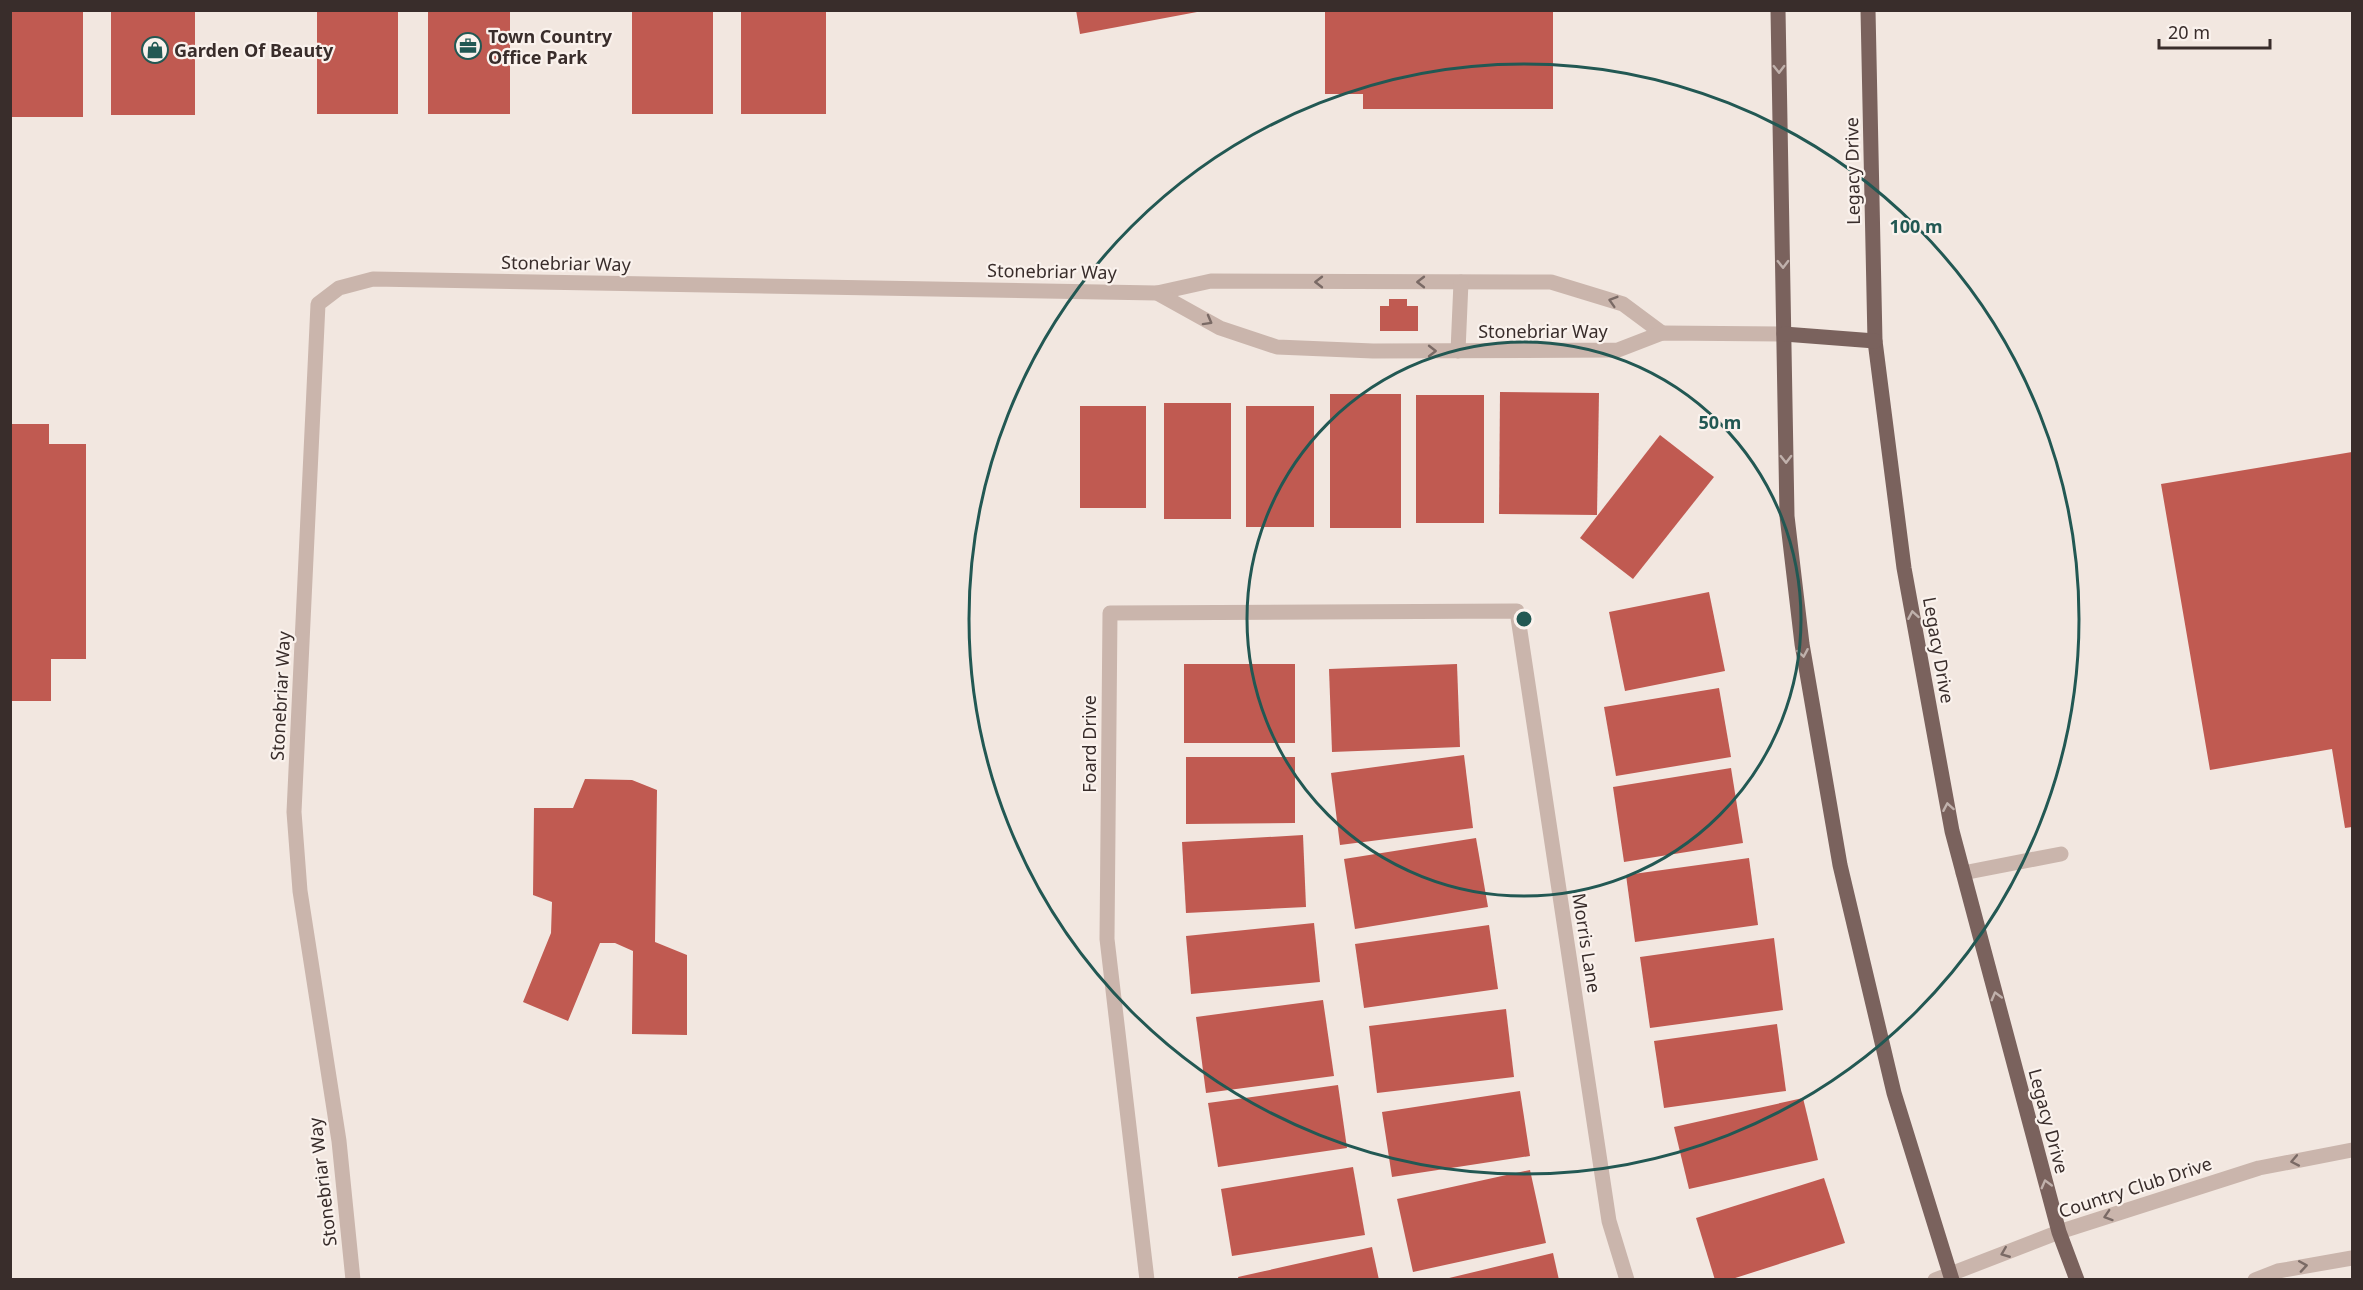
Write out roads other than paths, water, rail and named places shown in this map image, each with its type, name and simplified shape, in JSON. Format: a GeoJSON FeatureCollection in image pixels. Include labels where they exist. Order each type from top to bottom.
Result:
{"type":"FeatureCollection","features":[{"type":"Feature","properties":{"kind":"main road"},"geometry":{"type":"LineString","coordinates":[[1778,10],[1787,516],[1802,644],[1840,865],[1894,1093],[1952,1277]]}},
{"type":"Feature","properties":{"kind":"main road","name":"Legacy Drive"},"geometry":{"type":"LineString","coordinates":[[1868,10],[1875,341],[1904,568],[1952,831],[2059,1232],[2077,1280]]}},
{"type":"Feature","properties":{"kind":"main road"},"geometry":{"type":"LineString","coordinates":[[1785,334],[1875,341]]}},
{"type":"Feature","properties":{"kind":"street","name":"Stonebriar Way"},"geometry":{"type":"LineString","coordinates":[[353,1280],[339,1141],[300,891],[294,812],[318,304],[339,288],[373,279],[1157,293],[1220,328],[1277,347],[1373,351],[1618,350],[1662,333],[1785,334]]}},
{"type":"Feature","properties":{"kind":"street"},"geometry":{"type":"LineString","coordinates":[[1157,293],[1211,281],[1551,282],[1623,304],[1662,333]]}},
{"type":"Feature","properties":{"kind":"street"},"geometry":{"type":"LineString","coordinates":[[1458,351],[1461,282]]}},
{"type":"Feature","properties":{"kind":"street","name":"Foard Drive"},"geometry":{"type":"LineString","coordinates":[[1147,1280],[1107,939],[1110,613],[1517,611]]}},
{"type":"Feature","properties":{"kind":"street","name":"Morris Lane"},"geometry":{"type":"LineString","coordinates":[[1517,611],[1609,1221],[1627,1280]]}},
{"type":"Feature","properties":{"kind":"street"},"geometry":{"type":"LineString","coordinates":[[1963,873],[2061,854]]}},
{"type":"Feature","properties":{"kind":"street","name":"Country Club Drive"},"geometry":{"type":"LineString","coordinates":[[1935,1280],[1952,1277],[2059,1232],[2259,1168],[2352,1150]]}},
{"type":"Feature","properties":{"kind":"street"},"geometry":{"type":"LineString","coordinates":[[2255,1280],[2278,1270],[2352,1258]]}},
{"type":"Feature","properties":{"kind":"place","name":"Town Country Office Park"},"geometry":{"type":"Point","coordinates":[468,46]}},
{"type":"Feature","properties":{"kind":"place","name":"Garden Of Beauty"},"geometry":{"type":"Point","coordinates":[155,50]}}]}
